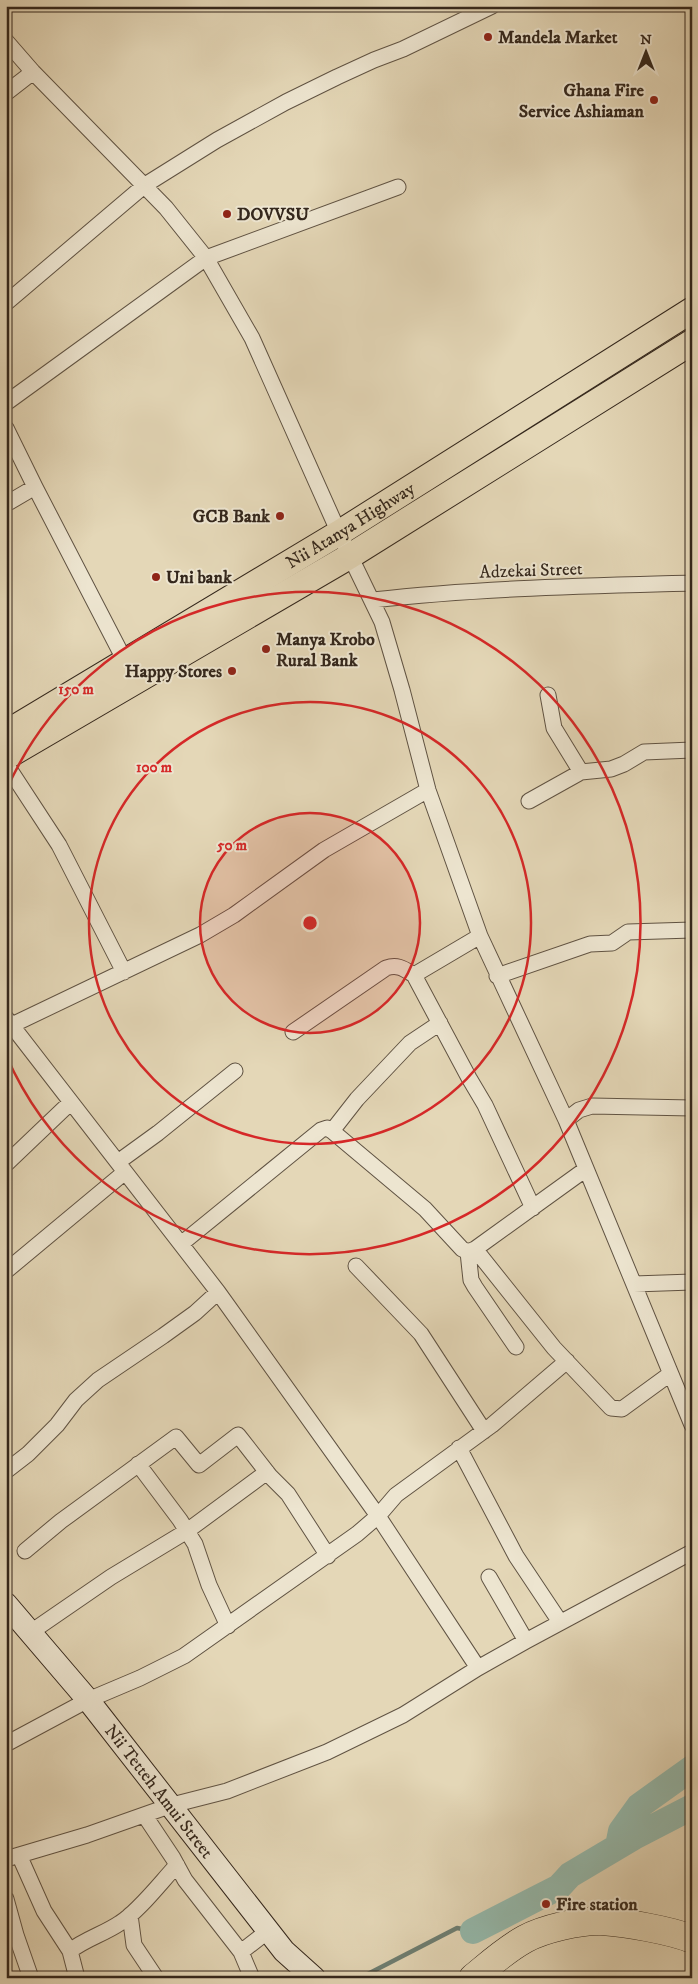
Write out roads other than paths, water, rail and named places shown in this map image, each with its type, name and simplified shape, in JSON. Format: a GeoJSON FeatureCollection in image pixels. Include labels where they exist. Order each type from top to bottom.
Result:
{"type":"FeatureCollection","features":[{"type":"Feature","properties":{"kind":"highway"},"geometry":{"type":"LineString","coordinates":[[472,1978],[503,1953],[526,1938],[570,1925],[601,1921],[687,1932]]}},
{"type":"Feature","properties":{"kind":"main road","name":"Nii Atanya Highway"},"geometry":{"type":"LineString","coordinates":[[6,732],[339,533],[692,310]]}},
{"type":"Feature","properties":{"kind":"main road"},"geometry":{"type":"LineString","coordinates":[[6,757],[350,556],[692,342]]}},
{"type":"Feature","properties":{"kind":"main road","name":"Nii Tetteh Amui Street"},"geometry":{"type":"LineString","coordinates":[[8,1611],[31,1632],[88,1700],[172,1805],[284,1951],[314,1978]]}},
{"type":"Feature","properties":{"kind":"main road"},"geometry":{"type":"LineString","coordinates":[[284,1951],[297,1978]]}},
{"type":"Feature","properties":{"kind":"street"},"geometry":{"type":"LineString","coordinates":[[6,303],[145,185],[217,140],[286,102],[374,60],[403,50],[492,6]]}},
{"type":"Feature","properties":{"kind":"street"},"geometry":{"type":"LineString","coordinates":[[6,41],[33,72],[166,208],[206,258],[263,360],[339,533],[372,600],[392,654],[428,790],[480,936],[497,976],[542,1066],[566,1120],[692,1424]]}},
{"type":"Feature","properties":{"kind":"street"},"geometry":{"type":"LineString","coordinates":[[6,93],[33,72]]}},
{"type":"Feature","properties":{"kind":"street"},"geometry":{"type":"LineString","coordinates":[[6,403],[206,258],[398,187]]}},
{"type":"Feature","properties":{"kind":"street"},"geometry":{"type":"LineString","coordinates":[[6,428],[125,660]]}},
{"type":"Feature","properties":{"kind":"street"},"geometry":{"type":"LineString","coordinates":[[6,504],[35,487]]}},
{"type":"Feature","properties":{"kind":"street","name":"Adzekai Street"},"geometry":{"type":"LineString","coordinates":[[372,600],[500,589],[692,583]]}},
{"type":"Feature","properties":{"kind":"street"},"geometry":{"type":"LineString","coordinates":[[548,695],[554,728],[581,772]]}},
{"type":"Feature","properties":{"kind":"street"},"geometry":{"type":"LineString","coordinates":[[529,801],[581,772],[611,769],[624,764],[644,752],[692,750]]}},
{"type":"Feature","properties":{"kind":"street"},"geometry":{"type":"LineString","coordinates":[[6,764],[59,845],[124,972]]}},
{"type":"Feature","properties":{"kind":"street"},"geometry":{"type":"LineString","coordinates":[[428,790],[324,850],[234,915],[200,935],[124,972],[8,1024],[72,1102],[218,1292],[378,1516],[478,1668]]}},
{"type":"Feature","properties":{"kind":"street"},"geometry":{"type":"LineString","coordinates":[[497,976],[590,944],[612,943],[628,932],[692,930]]}},
{"type":"Feature","properties":{"kind":"street"},"geometry":{"type":"LineString","coordinates":[[414,975],[480,936]]}},
{"type":"Feature","properties":{"kind":"street"},"geometry":{"type":"LineString","coordinates":[[293,1032],[386,968],[402,967],[414,975],[490,1114],[533,1208]]}},
{"type":"Feature","properties":{"kind":"street"},"geometry":{"type":"LineString","coordinates":[[332,1131],[357,1099],[410,1044],[440,1023]]}},
{"type":"Feature","properties":{"kind":"street"},"geometry":{"type":"LineString","coordinates":[[6,1271],[158,1132],[235,1071]]}},
{"type":"Feature","properties":{"kind":"street"},"geometry":{"type":"LineString","coordinates":[[6,1164],[72,1102]]}},
{"type":"Feature","properties":{"kind":"street"},"geometry":{"type":"LineString","coordinates":[[566,1120],[579,1110],[592,1106],[692,1108]]}},
{"type":"Feature","properties":{"kind":"street"},"geometry":{"type":"LineString","coordinates":[[181,1244],[322,1130],[327,1128],[425,1209],[462,1249],[472,1250],[586,1169]]}},
{"type":"Feature","properties":{"kind":"street"},"geometry":{"type":"LineString","coordinates":[[472,1250],[471,1280],[516,1347]]}},
{"type":"Feature","properties":{"kind":"street"},"geometry":{"type":"LineString","coordinates":[[472,1250],[566,1361],[610,1408],[622,1409],[670,1374]]}},
{"type":"Feature","properties":{"kind":"street"},"geometry":{"type":"LineString","coordinates":[[356,1266],[421,1334],[484,1431]]}},
{"type":"Feature","properties":{"kind":"street"},"geometry":{"type":"LineString","coordinates":[[634,1284],[692,1282]]}},
{"type":"Feature","properties":{"kind":"street"},"geometry":{"type":"LineString","coordinates":[[6,1471],[28,1454],[57,1426],[76,1400],[98,1380],[195,1313],[218,1292]]}},
{"type":"Feature","properties":{"kind":"street"},"geometry":{"type":"LineString","coordinates":[[6,1744],[88,1700],[163,1668],[228,1626],[328,1556],[378,1516],[396,1495],[458,1448],[484,1431],[566,1361]]}},
{"type":"Feature","properties":{"kind":"street"},"geometry":{"type":"LineString","coordinates":[[25,1551],[61,1521],[176,1437],[199,1465],[238,1436],[267,1472],[288,1494],[328,1556]]}},
{"type":"Feature","properties":{"kind":"street"},"geometry":{"type":"LineString","coordinates":[[458,1448],[516,1556],[560,1622]]}},
{"type":"Feature","properties":{"kind":"street"},"geometry":{"type":"LineString","coordinates":[[138,1464],[195,1544],[206,1578],[228,1626]]}},
{"type":"Feature","properties":{"kind":"street"},"geometry":{"type":"LineString","coordinates":[[31,1632],[111,1577],[187,1531],[267,1472]]}},
{"type":"Feature","properties":{"kind":"street"},"geometry":{"type":"LineString","coordinates":[[77,1978],[70,1951],[11,1854],[43,1849],[145,1816],[172,1805],[227,1791],[327,1752],[403,1715],[478,1668],[692,1552]]}},
{"type":"Feature","properties":{"kind":"street"},"geometry":{"type":"LineString","coordinates":[[489,1577],[526,1641]]}},
{"type":"Feature","properties":{"kind":"street"},"geometry":{"type":"LineString","coordinates":[[145,1816],[191,1889],[241,1952],[252,1978]]}},
{"type":"Feature","properties":{"kind":"street"},"geometry":{"type":"LineString","coordinates":[[70,1951],[82,1941],[120,1923],[130,1915],[177,1865]]}},
{"type":"Feature","properties":{"kind":"street"},"geometry":{"type":"LineString","coordinates":[[6,1899],[31,1978]]}},
{"type":"Feature","properties":{"kind":"street"},"geometry":{"type":"LineString","coordinates":[[130,1915],[134,1945],[156,1978]]}},
{"type":"Feature","properties":{"kind":"street"},"geometry":{"type":"LineString","coordinates":[[241,1952],[268,1931]]}},
{"type":"Feature","properties":{"kind":"waterway"},"geometry":{"type":"LineString","coordinates":[[618,1846],[621,1831],[639,1806],[692,1768]]}},
{"type":"Feature","properties":{"kind":"waterway"},"geometry":{"type":"LineString","coordinates":[[473,1931],[559,1887],[570,1875],[634,1837],[692,1807]]}},
{"type":"Feature","properties":{"kind":"waterway"},"geometry":{"type":"LineString","coordinates":[[360,1978],[457,1928],[473,1931]]}},
{"type":"Feature","properties":{"kind":"place","name":"Mandela Market"},"geometry":{"type":"Point","coordinates":[488,37]}},
{"type":"Feature","properties":{"kind":"place","name":"Ghana Fire Service Ashiaman"},"geometry":{"type":"Point","coordinates":[654,100]}},
{"type":"Feature","properties":{"kind":"place","name":"DOVVSU"},"geometry":{"type":"Point","coordinates":[227,214]}},
{"type":"Feature","properties":{"kind":"place","name":"GCB Bank"},"geometry":{"type":"Point","coordinates":[280,516]}},
{"type":"Feature","properties":{"kind":"place","name":"Uni bank"},"geometry":{"type":"Point","coordinates":[156,577]}},
{"type":"Feature","properties":{"kind":"place","name":"Manya Krobo Rural Bank"},"geometry":{"type":"Point","coordinates":[266,649]}},
{"type":"Feature","properties":{"kind":"place","name":"Happy Stores"},"geometry":{"type":"Point","coordinates":[232,671]}},
{"type":"Feature","properties":{"kind":"place","name":"Fire station"},"geometry":{"type":"Point","coordinates":[546,1904]}}]}
